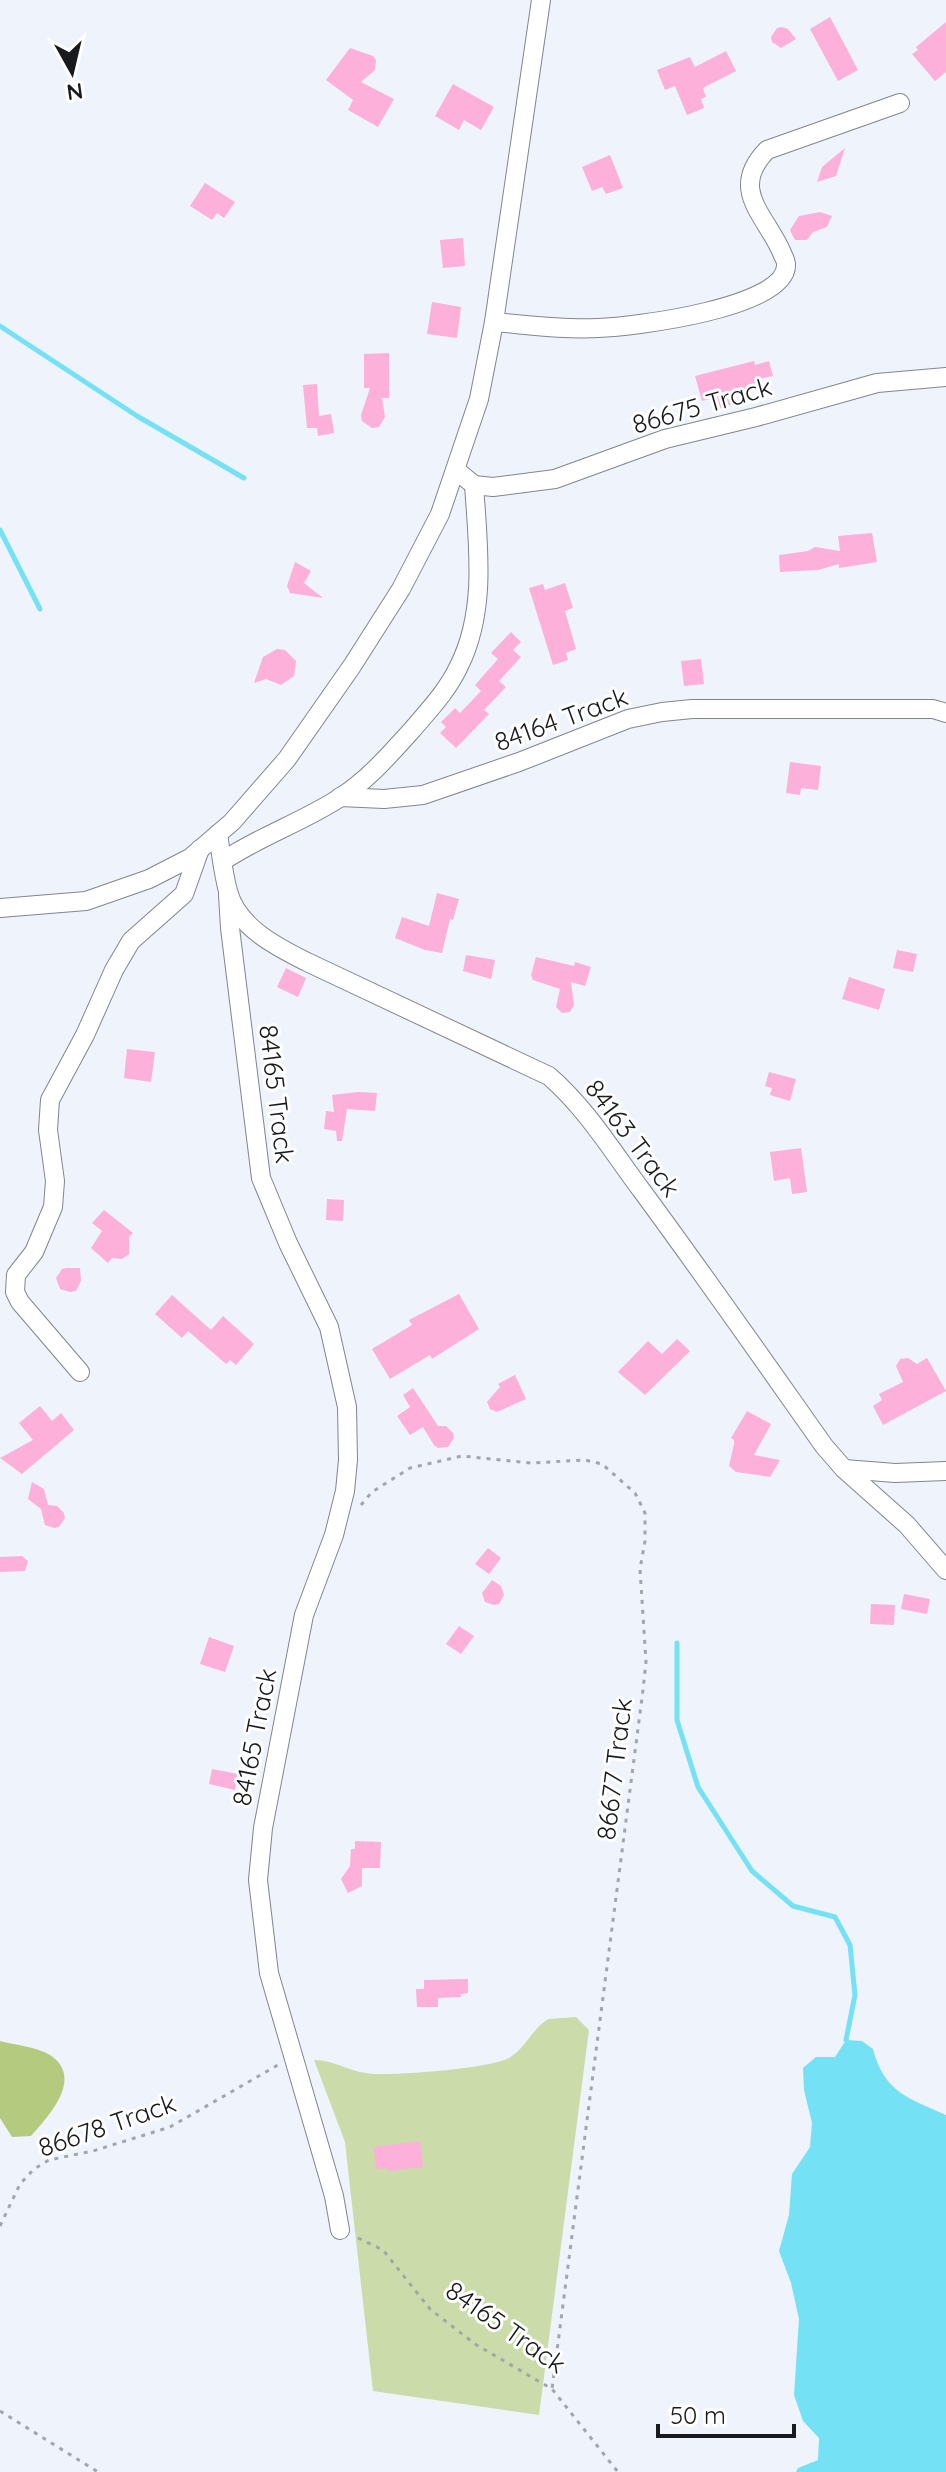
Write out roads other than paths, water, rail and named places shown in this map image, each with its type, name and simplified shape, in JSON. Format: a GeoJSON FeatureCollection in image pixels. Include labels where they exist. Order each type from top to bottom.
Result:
{"type":"FeatureCollection","features":[{"type":"Feature","properties":{"kind":"street"},"geometry":{"type":"LineString","coordinates":[[0,908],[86,901],[149,879],[190,858],[232,822],[287,759],[401,589],[440,514],[479,399],[494,322],[541,0]]}},
{"type":"Feature","properties":{"kind":"street"},"geometry":{"type":"LineString","coordinates":[[494,322],[597,328],[643,324],[689,317],[772,288],[783,276],[786,264],[776,240],[751,199],[755,163],[767,150],[900,103]]}},
{"type":"Feature","properties":{"kind":"street","name":"86675 Track"},"geometry":{"type":"LineString","coordinates":[[474,485],[493,487],[555,479],[665,439],[877,383],[946,377]]}},
{"type":"Feature","properties":{"kind":"street"},"geometry":{"type":"LineString","coordinates":[[223,861],[250,843],[340,797],[379,767],[430,708],[459,666],[478,607],[474,485],[457,471]]}},
{"type":"Feature","properties":{"kind":"street","name":"84164 Track"},"geometry":{"type":"LineString","coordinates":[[340,797],[384,799],[423,795],[519,762],[628,719],[662,712],[812,708],[933,709],[946,713]]}},
{"type":"Feature","properties":{"kind":"street","name":"84163 Track"},"geometry":{"type":"LineString","coordinates":[[218,834],[228,895],[255,932],[274,945],[549,1076],[564,1089],[659,1213],[824,1446],[844,1469],[907,1525],[946,1570]]}},
{"type":"Feature","properties":{"kind":"street"},"geometry":{"type":"LineString","coordinates":[[80,1372],[20,1302],[15,1292],[16,1275],[34,1252],[53,1207],[55,1181],[48,1130],[50,1100],[125,951],[131,941],[184,894],[200,849]]}},
{"type":"Feature","properties":{"kind":"street","name":"84165 Track"},"geometry":{"type":"LineString","coordinates":[[228,895],[261,1178],[288,1243],[329,1327],[347,1407],[345,1491],[334,1535],[304,1615],[263,1828],[258,1880],[269,1973],[334,2196],[340,2230]]}},
{"type":"Feature","properties":{"kind":"street"},"geometry":{"type":"LineString","coordinates":[[844,1469],[895,1473],[946,1471]]}},
{"type":"Feature","properties":{"kind":"water"},"geometry":{"type":"Polygon","coordinates":[[[846,2040],[862,2041],[873,2049],[884,2075],[899,2092],[946,2115],[946,2472],[796,2472],[798,2468],[818,2460],[819,2438],[803,2421],[794,2395],[799,2319],[791,2283],[779,2251],[789,2215],[792,2174],[810,2147],[812,2123],[804,2090],[803,2068],[816,2057],[835,2057],[846,2040]]]}},
{"type":"Feature","properties":{"kind":"waterway"},"geometry":{"type":"LineString","coordinates":[[0,326],[137,416],[244,478]]}},
{"type":"Feature","properties":{"kind":"waterway"},"geometry":{"type":"LineString","coordinates":[[0,530],[40,609]]}},
{"type":"Feature","properties":{"kind":"waterway"},"geometry":{"type":"LineString","coordinates":[[677,1643],[677,1720],[698,1787],[752,1871],[793,1906],[835,1917],[850,1945],[855,1995],[846,2040]]}}]}
